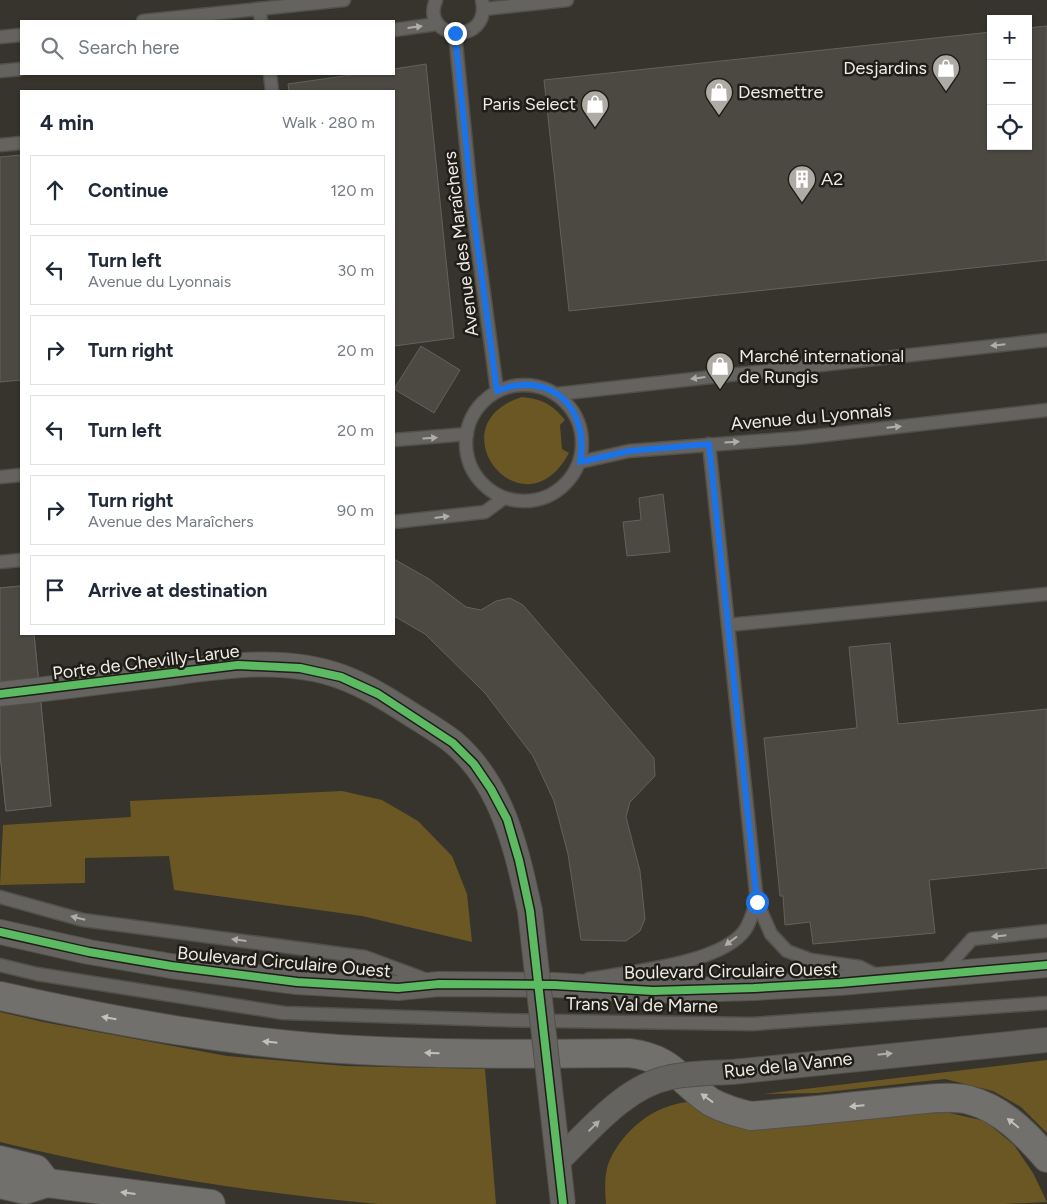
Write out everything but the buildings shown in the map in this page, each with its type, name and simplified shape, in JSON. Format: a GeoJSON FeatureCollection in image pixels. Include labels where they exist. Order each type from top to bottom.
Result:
{"type":"FeatureCollection","features":[{"type":"Feature","properties":{"kind":"highway"},"geometry":{"type":"LineString","coordinates":[[0,996],[68,1011],[166,1028],[261,1041],[356,1050],[481,1055],[629,1053],[648,1055],[660,1060],[712,1102],[729,1110],[752,1116],[932,1099],[967,1099],[991,1109],[1010,1120],[1047,1158]]}},
{"type":"Feature","properties":{"kind":"highway"},"geometry":{"type":"LineString","coordinates":[[0,1160],[36,1169],[48,1183]]}},
{"type":"Feature","properties":{"kind":"highway"},"geometry":{"type":"LineString","coordinates":[[0,1184],[25,1190],[48,1183],[211,1204]]}},
{"type":"Feature","properties":{"kind":"street","name":"Porte de Chevilly-Larue"},"geometry":{"type":"LineString","coordinates":[[0,694],[238,665],[300,668],[341,677],[378,694],[453,743],[474,764],[491,789],[507,819],[519,860],[530,911],[563,1204]]}},
{"type":"Feature","properties":{"kind":"street","name":"Boulevard Circulaire Ouest"},"geometry":{"type":"LineString","coordinates":[[0,932],[89,952],[171,966],[287,981],[398,988],[439,984],[556,985],[653,991],[885,980],[1047,964]]}},
{"type":"Feature","properties":{"kind":"street","name":"Rue de la Vanne"},"geometry":{"type":"LineString","coordinates":[[559,1160],[612,1109],[640,1088],[671,1077],[887,1054],[1047,1040]]}},
{"type":"Feature","properties":{"kind":"lane"},"geometry":{"type":"LineString","coordinates":[[148,20],[225,6],[260,15],[344,0]]}},
{"type":"Feature","properties":{"kind":"lane"},"geometry":{"type":"LineString","coordinates":[[436,0],[434,6],[437,24],[445,31],[455,33],[464,32],[476,27],[482,19],[483,5],[567,0]]}},
{"type":"Feature","properties":{"kind":"lane"},"geometry":{"type":"LineString","coordinates":[[395,30],[437,24]]}},
{"type":"Feature","properties":{"kind":"lane","name":"Avenue des Maraîchers"},"geometry":{"type":"LineString","coordinates":[[455,33],[472,204],[497,391]]}},
{"type":"Feature","properties":{"kind":"lane"},"geometry":{"type":"LineString","coordinates":[[0,37],[20,35]]}},
{"type":"Feature","properties":{"kind":"lane"},"geometry":{"type":"LineString","coordinates":[[0,71],[20,69]]}},
{"type":"Feature","properties":{"kind":"lane"},"geometry":{"type":"LineString","coordinates":[[270,75],[272,90]]}},
{"type":"Feature","properties":{"kind":"lane"},"geometry":{"type":"LineString","coordinates":[[0,145],[20,143]]}},
{"type":"Feature","properties":{"kind":"lane"},"geometry":{"type":"LineString","coordinates":[[557,394],[1047,340]]}},
{"type":"Feature","properties":{"kind":"lane"},"geometry":{"type":"LineString","coordinates":[[524,384],[542,387],[557,394],[569,404],[580,424],[583,447],[580,462],[573,476],[563,487],[550,496],[527,501],[504,498],[485,485],[471,466],[466,450],[471,418],[481,404],[497,391],[511,385],[524,384]]}},
{"type":"Feature","properties":{"kind":"lane","name":"Avenue du Lyonnais"},"geometry":{"type":"LineString","coordinates":[[580,462],[629,451],[798,438],[1047,410]]}},
{"type":"Feature","properties":{"kind":"lane"},"geometry":{"type":"LineString","coordinates":[[395,440],[467,434]]}},
{"type":"Feature","properties":{"kind":"lane"},"geometry":{"type":"LineString","coordinates":[[709,444],[757,902],[771,934],[787,952],[811,960],[860,967],[885,980]]}},
{"type":"Feature","properties":{"kind":"lane"},"geometry":{"type":"LineString","coordinates":[[0,477],[20,475]]}},
{"type":"Feature","properties":{"kind":"lane"},"geometry":{"type":"LineString","coordinates":[[395,522],[485,512],[504,498]]}},
{"type":"Feature","properties":{"kind":"lane"},"geometry":{"type":"LineString","coordinates":[[0,562],[20,560]]}},
{"type":"Feature","properties":{"kind":"lane"},"geometry":{"type":"LineString","coordinates":[[728,625],[1047,594]]}},
{"type":"Feature","properties":{"kind":"lane"},"geometry":{"type":"LineString","coordinates":[[0,897],[83,920],[365,957],[439,984]]}},
{"type":"Feature","properties":{"kind":"lane"},"geometry":{"type":"LineString","coordinates":[[556,985],[672,965],[716,953],[745,931],[757,902]]}},
{"type":"Feature","properties":{"kind":"lane"},"geometry":{"type":"LineString","coordinates":[[941,974],[972,939],[1047,931]]}},
{"type":"Feature","properties":{"kind":"lane","name":"Trans Val de Marne"},"geometry":{"type":"LineString","coordinates":[[0,965],[37,974],[284,1013],[304,1014],[500,1020],[752,1024],[1047,1003]]}},
{"type":"Feature","properties":{"kind":"shaded area"},"geometry":{"type":"Polygon","coordinates":[[[522,397],[546,403],[565,420],[560,425],[562,449],[569,453],[550,476],[530,484],[510,480],[495,467],[486,449],[485,430],[497,411],[522,397]]]}},
{"type":"Feature","properties":{"kind":"shaded area"},"geometry":{"type":"Polygon","coordinates":[[[342,791],[382,800],[418,821],[452,856],[467,894],[472,942],[362,916],[174,890],[169,856],[85,858],[85,883],[0,885],[3,825],[131,817],[130,801],[342,791]]]}},
{"type":"Feature","properties":{"kind":"shaded area"},"geometry":{"type":"Polygon","coordinates":[[[0,1012],[43,1022],[227,1056],[345,1066],[485,1069],[496,1204],[378,1204],[283,1194],[141,1172],[0,1142],[0,1012]]]}},
{"type":"Feature","properties":{"kind":"shaded area"},"geometry":{"type":"Polygon","coordinates":[[[1047,1060],[1047,1133],[1021,1107],[993,1091],[945,1079],[817,1093],[763,1094],[1047,1060]]]}},
{"type":"Feature","properties":{"kind":"shaded area"},"geometry":{"type":"Polygon","coordinates":[[[688,1102],[732,1123],[941,1111],[985,1121],[1014,1145],[1033,1173],[1047,1202],[1004,1204],[606,1204],[605,1183],[607,1167],[622,1140],[641,1121],[652,1114],[675,1104],[688,1102]]]}},
{"type":"Feature","properties":{"kind":"cycle path"},"geometry":{"type":"LineString","coordinates":[[0,694],[238,665],[300,668],[341,677],[378,694],[453,743],[474,764],[491,789],[507,819],[519,860],[530,911],[563,1204]]}},
{"type":"Feature","properties":{"kind":"cycle path"},"geometry":{"type":"LineString","coordinates":[[0,932],[89,952],[171,966],[297,982],[398,988],[439,984],[555,985],[653,991],[754,988],[840,983],[1047,965]]}},
{"type":"Feature","properties":{"kind":"place","name":"Desjardins"},"geometry":{"type":"Point","coordinates":[946,92]}},
{"type":"Feature","properties":{"kind":"place","name":"Desmettre"},"geometry":{"type":"Point","coordinates":[719,116]}},
{"type":"Feature","properties":{"kind":"place","name":"Paris Select"},"geometry":{"type":"Point","coordinates":[595,128]}},
{"type":"Feature","properties":{"kind":"place","name":"A2"},"geometry":{"type":"Point","coordinates":[802,203]}},
{"type":"Feature","properties":{"kind":"place","name":"Marché international de Rungis"},"geometry":{"type":"Point","coordinates":[720,390]}},
{"type":"Feature","properties":{"kind":"route"},"geometry":{"type":"LineString","coordinates":[[455,33],[472,204],[497,391],[511,385],[524,384],[542,387],[557,394],[569,404],[577,417],[582,432],[583,447],[580,462],[629,451],[709,444],[757,902]]}}]}
